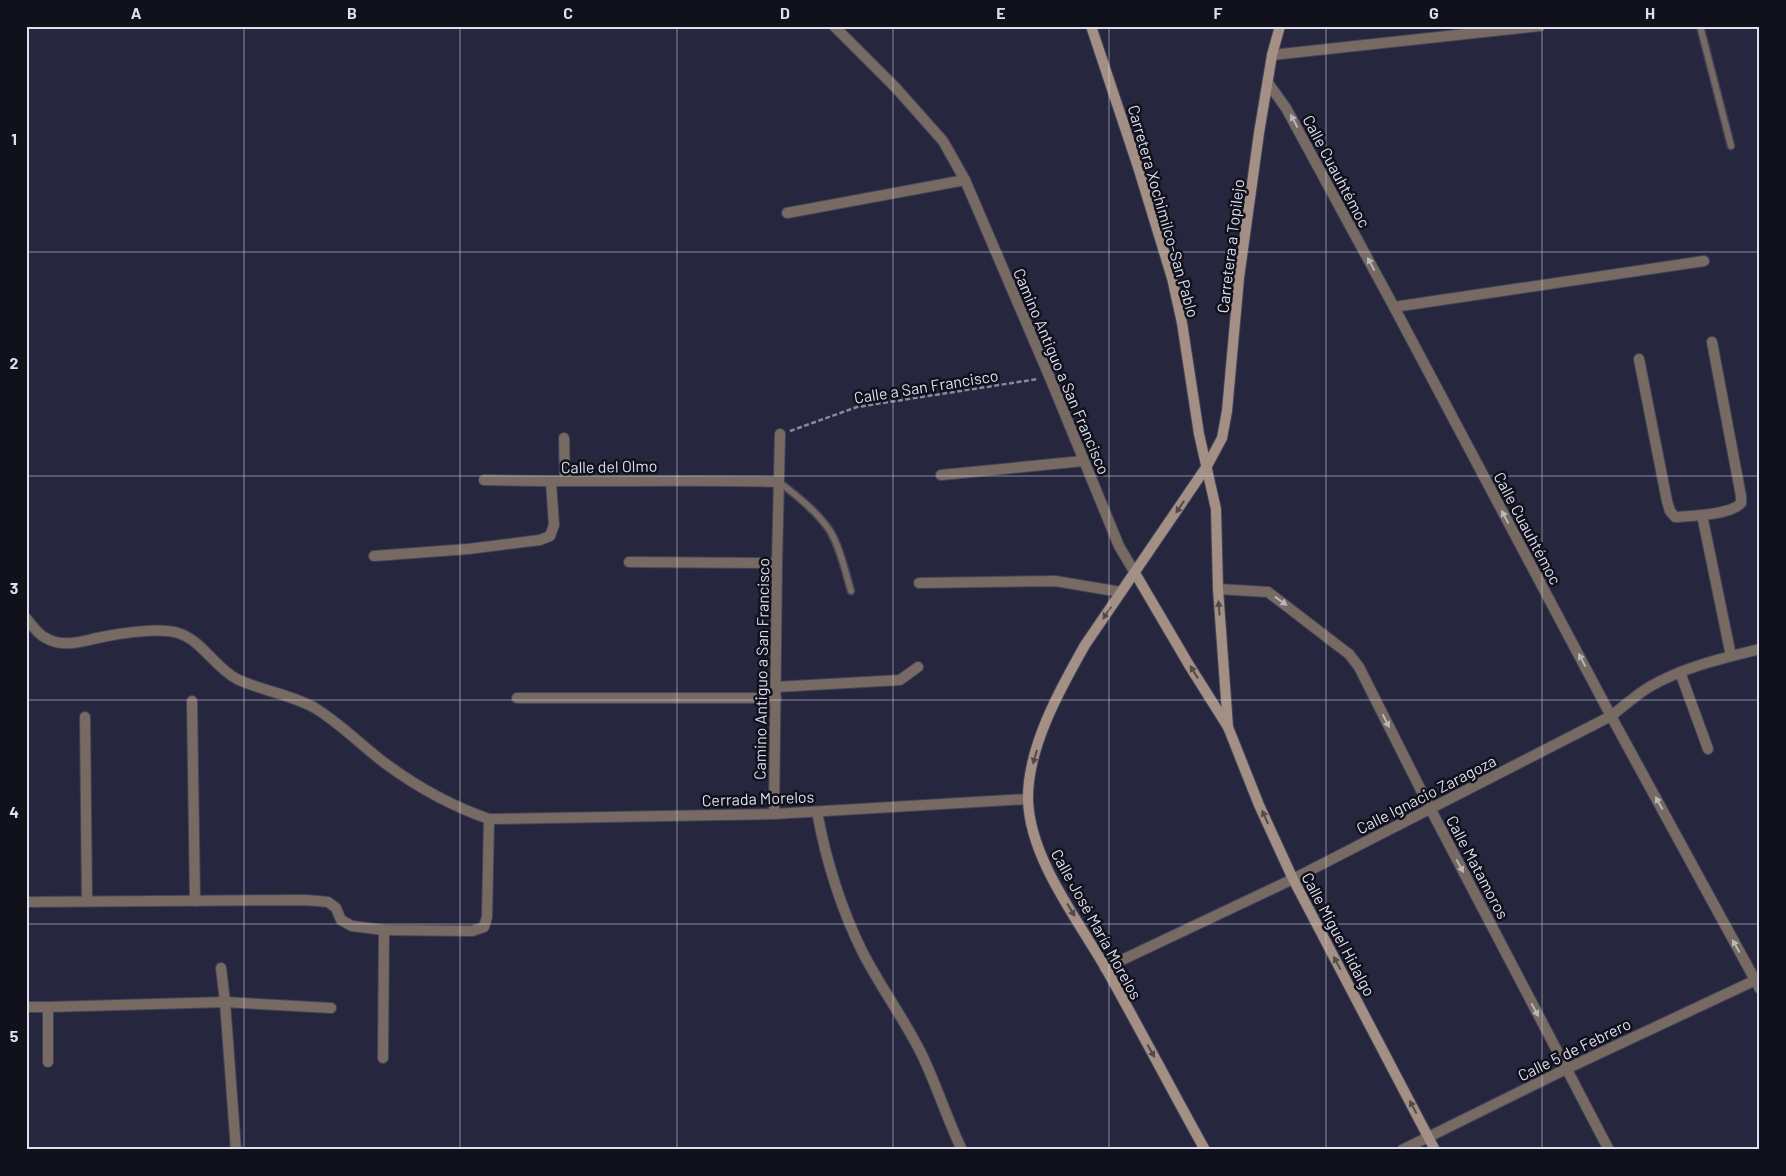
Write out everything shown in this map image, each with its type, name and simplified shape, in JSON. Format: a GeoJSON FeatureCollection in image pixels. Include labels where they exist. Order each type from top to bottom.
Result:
{"type":"FeatureCollection","features":[{"type":"Feature","properties":{"kind":"main road","name":"Carretera Xochimilco-San Pablo"},"geometry":{"type":"LineString","coordinates":[[1091,26],[1139,170],[1172,278],[1182,324],[1199,434],[1207,466]]}},
{"type":"Feature","properties":{"kind":"main road","name":"Carretera a Topilejo"},"geometry":{"type":"LineString","coordinates":[[1135,573],[1207,466],[1222,438],[1228,411],[1239,278],[1272,55],[1280,26]]}},
{"type":"Feature","properties":{"kind":"main road","name":"Calle Miguel Hidalgo"},"geometry":{"type":"LineString","coordinates":[[1207,466],[1216,509],[1218,589],[1228,727]]}},
{"type":"Feature","properties":{"kind":"main road","name":"Calle Miguel Hidalgo"},"geometry":{"type":"LineString","coordinates":[[1135,573],[1228,727],[1293,879],[1435,1150]]}},
{"type":"Feature","properties":{"kind":"main road","name":"Calle José María Morelos"},"geometry":{"type":"LineString","coordinates":[[1135,573],[1085,645],[1056,701],[1031,770],[1028,799],[1031,828],[1040,855],[1105,968],[1205,1150]]}},
{"type":"Feature","properties":{"kind":"street","name":"Camino Antiguo a San Francisco"},"geometry":{"type":"LineString","coordinates":[[834,26],[896,88],[943,142],[965,180],[1050,378],[1119,546],[1135,573]]}},
{"type":"Feature","properties":{"kind":"street"},"geometry":{"type":"LineString","coordinates":[[1272,55],[1540,26]]}},
{"type":"Feature","properties":{"kind":"street","name":"Calle Cuauhtémoc"},"geometry":{"type":"LineString","coordinates":[[1268,83],[1286,108],[1611,716],[1758,982]]}},
{"type":"Feature","properties":{"kind":"street"},"geometry":{"type":"LineString","coordinates":[[787,213],[965,180]]}},
{"type":"Feature","properties":{"kind":"street"},"geometry":{"type":"LineString","coordinates":[[1394,307],[1704,261]]}},
{"type":"Feature","properties":{"kind":"street"},"geometry":{"type":"LineString","coordinates":[[1639,359],[1666,501],[1670,511],[1675,517],[1702,515],[1737,508],[1741,503],[1738,476],[1712,342]]}},
{"type":"Feature","properties":{"kind":"street","name":"Camino Antiguo a San Francisco"},"geometry":{"type":"LineString","coordinates":[[774,814],[780,434]]}},
{"type":"Feature","properties":{"kind":"street"},"geometry":{"type":"LineString","coordinates":[[564,438],[565,481]]}},
{"type":"Feature","properties":{"kind":"street"},"geometry":{"type":"LineString","coordinates":[[940,475],[1083,461]]}},
{"type":"Feature","properties":{"kind":"street"},"geometry":{"type":"LineString","coordinates":[[484,480],[551,482]]}},
{"type":"Feature","properties":{"kind":"street","name":"Calle del Olmo"},"geometry":{"type":"LineString","coordinates":[[374,556],[468,549],[540,540],[550,536],[554,525],[551,482],[702,480],[779,482]]}},
{"type":"Feature","properties":{"kind":"street"},"geometry":{"type":"LineString","coordinates":[[1702,515],[1731,656]]}},
{"type":"Feature","properties":{"kind":"street"},"geometry":{"type":"LineString","coordinates":[[629,562],[777,563]]}},
{"type":"Feature","properties":{"kind":"street"},"geometry":{"type":"LineString","coordinates":[[919,583],[1055,581],[1121,592]]}},
{"type":"Feature","properties":{"kind":"street","name":"Calle Matamoros"},"geometry":{"type":"LineString","coordinates":[[1218,589],[1268,592],[1305,618],[1349,654],[1359,667],[1430,808],[1609,1150]]}},
{"type":"Feature","properties":{"kind":"street"},"geometry":{"type":"LineString","coordinates":[[26,618],[42,636],[56,643],[74,644],[104,636],[138,632],[163,631],[178,633],[190,639],[236,679],[279,692],[314,707],[352,735],[386,764],[430,791],[472,813],[489,819],[487,917],[484,927],[472,931],[384,930],[352,926],[341,920],[336,908],[328,902],[306,900],[26,902]]}},
{"type":"Feature","properties":{"kind":"street","name":"Calle Ignacio Zaragoza"},"geometry":{"type":"LineString","coordinates":[[1105,968],[1293,879],[1611,716],[1650,686],[1680,672],[1760,649]]}},
{"type":"Feature","properties":{"kind":"street"},"geometry":{"type":"LineString","coordinates":[[517,698],[776,693],[900,680],[918,667]]}},
{"type":"Feature","properties":{"kind":"street"},"geometry":{"type":"LineString","coordinates":[[1680,672],[1708,749]]}},
{"type":"Feature","properties":{"kind":"street"},"geometry":{"type":"LineString","coordinates":[[192,701],[195,901]]}},
{"type":"Feature","properties":{"kind":"street"},"geometry":{"type":"LineString","coordinates":[[85,717],[87,901]]}},
{"type":"Feature","properties":{"kind":"street","name":"Cerrada Morelos"},"geometry":{"type":"LineString","coordinates":[[489,819],[774,814],[1028,799]]}},
{"type":"Feature","properties":{"kind":"street"},"geometry":{"type":"LineString","coordinates":[[817,812],[833,877],[846,917],[863,953],[922,1055],[962,1150]]}},
{"type":"Feature","properties":{"kind":"street"},"geometry":{"type":"LineString","coordinates":[[383,1058],[384,930]]}},
{"type":"Feature","properties":{"kind":"street"},"geometry":{"type":"LineString","coordinates":[[221,968],[236,1150]]}},
{"type":"Feature","properties":{"kind":"street","name":"Calle 5 de Febrero"},"geometry":{"type":"LineString","coordinates":[[1402,1150],[1566,1069],[1758,982]]}},
{"type":"Feature","properties":{"kind":"street"},"geometry":{"type":"LineString","coordinates":[[26,1007],[48,1008],[225,1002],[331,1008]]}},
{"type":"Feature","properties":{"kind":"street"},"geometry":{"type":"LineString","coordinates":[[48,1008],[48,1062]]}},
{"type":"Feature","properties":{"kind":"lane"},"geometry":{"type":"LineString","coordinates":[[1700,26],[1731,146]]}},
{"type":"Feature","properties":{"kind":"lane"},"geometry":{"type":"LineString","coordinates":[[779,482],[802,500],[829,530],[841,558],[851,591]]}},
{"type":"Feature","properties":{"kind":"path","name":"Calle a San Francisco"},"geometry":{"type":"LineString","coordinates":[[780,434],[857,407],[1050,378]]}}]}
